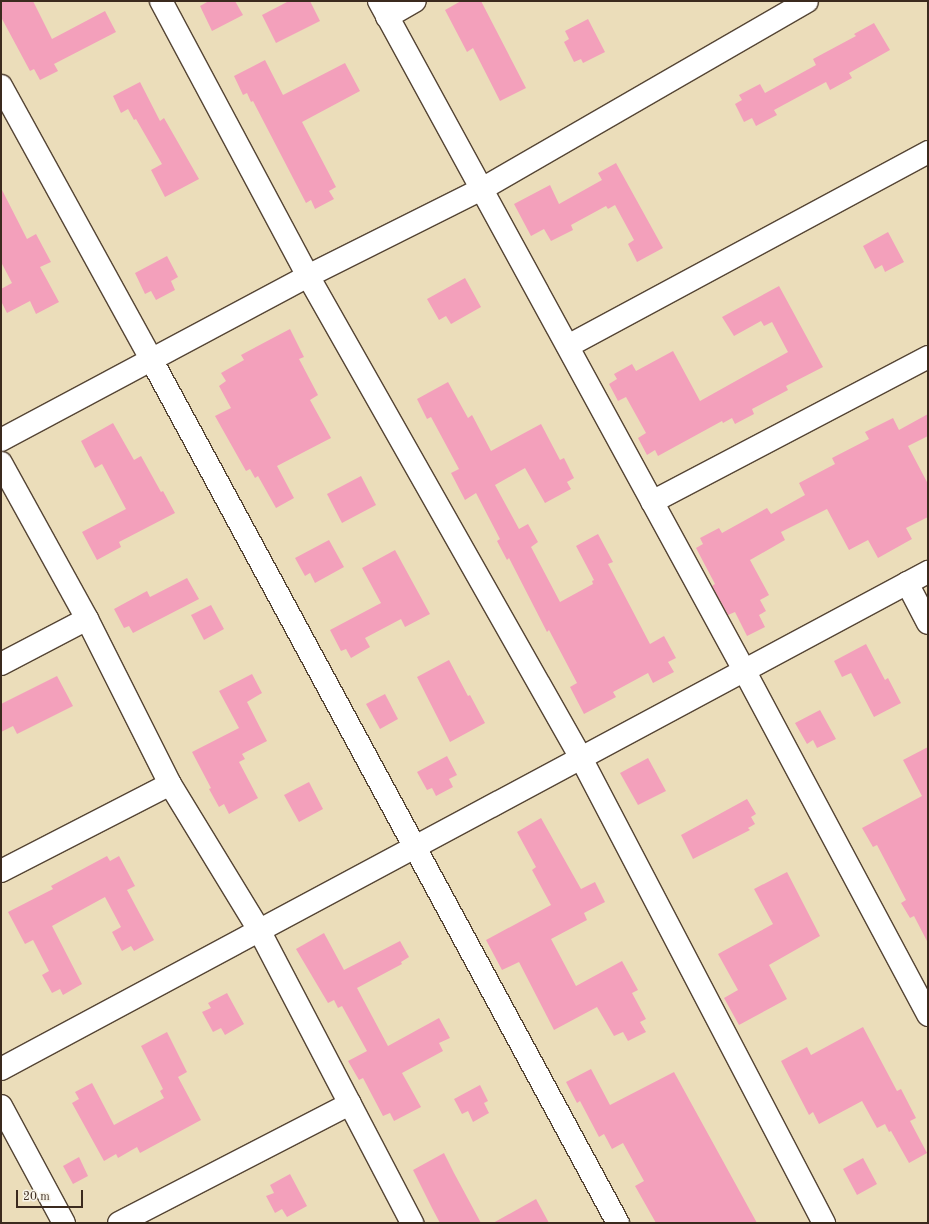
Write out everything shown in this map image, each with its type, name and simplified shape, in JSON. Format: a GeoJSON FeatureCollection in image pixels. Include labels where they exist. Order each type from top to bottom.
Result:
{"type":"FeatureCollection","features":[{"type":"Feature","properties":{"kind":"street"},"geometry":{"type":"LineString","coordinates":[[161,1],[308,276],[581,758],[824,1223]]}},
{"type":"Feature","properties":{"kind":"street"},"geometry":{"type":"LineString","coordinates":[[415,1],[383,9],[744,670],[928,1015]]}},
{"type":"Feature","properties":{"kind":"street"},"geometry":{"type":"LineString","coordinates":[[1,440],[308,276],[482,189],[807,1]]}},
{"type":"Feature","properties":{"kind":"street"},"geometry":{"type":"LineString","coordinates":[[1,86],[151,359],[618,1223]]}},
{"type":"Feature","properties":{"kind":"street"},"geometry":{"type":"LineString","coordinates":[[568,346],[928,152]]}},
{"type":"Feature","properties":{"kind":"street"},"geometry":{"type":"LineString","coordinates":[[652,502],[928,357]]}},
{"type":"Feature","properties":{"kind":"street"},"geometry":{"type":"LineString","coordinates":[[1,463],[87,619],[170,784],[259,930],[412,1223]]}},
{"type":"Feature","properties":{"kind":"street"},"geometry":{"type":"LineString","coordinates":[[1,1069],[928,572]]}},
{"type":"Feature","properties":{"kind":"street"},"geometry":{"type":"LineString","coordinates":[[907,583],[928,623]]}},
{"type":"Feature","properties":{"kind":"street"},"geometry":{"type":"LineString","coordinates":[[1,664],[87,619]]}},
{"type":"Feature","properties":{"kind":"street"},"geometry":{"type":"LineString","coordinates":[[1,871],[170,784]]}},
{"type":"Feature","properties":{"kind":"street"},"geometry":{"type":"LineString","coordinates":[[119,1223],[350,1104]]}},
{"type":"Feature","properties":{"kind":"street"},"geometry":{"type":"LineString","coordinates":[[1,1106],[64,1223]]}},
{"type":"Feature","properties":{"kind":"building"},"geometry":{"type":"Polygon","coordinates":[[[1,1],[33,1],[52,39],[105,11],[116,32],[54,64],[58,71],[40,80],[34,69],[30,71],[1,17],[1,1]]]}},
{"type":"Feature","properties":{"kind":"building"},"geometry":{"type":"Polygon","coordinates":[[[209,1],[235,1],[243,15],[212,31],[200,6],[209,1]]]}},
{"type":"Feature","properties":{"kind":"building"},"geometry":{"type":"Polygon","coordinates":[[[289,1],[310,1],[320,21],[276,43],[262,15],[289,1]]]}},
{"type":"Feature","properties":{"kind":"building"},"geometry":{"type":"Polygon","coordinates":[[[461,1],[481,1],[526,88],[500,101],[473,48],[467,52],[445,10],[461,1]]]}},
{"type":"Feature","properties":{"kind":"building"},"geometry":{"type":"Polygon","coordinates":[[[588,19],[605,52],[583,63],[581,59],[574,62],[564,42],[569,39],[565,31],[588,19]]]}},
{"type":"Feature","properties":{"kind":"building"},"geometry":{"type":"Polygon","coordinates":[[[874,23],[890,50],[849,73],[852,78],[830,90],[826,82],[774,110],[777,115],[756,126],[752,118],[744,122],[735,104],[742,100],[739,95],[760,84],[765,93],[816,65],[813,59],[856,36],[854,34],[874,23]]]}},
{"type":"Feature","properties":{"kind":"building"},"geometry":{"type":"Polygon","coordinates":[[[265,60],[283,95],[345,63],[360,91],[302,122],[336,187],[329,191],[334,199],[315,209],[311,200],[306,203],[253,101],[251,102],[247,93],[243,95],[234,76],[265,60]]]}},
{"type":"Feature","properties":{"kind":"building"},"geometry":{"type":"Polygon","coordinates":[[[140,82],[160,121],[164,118],[199,179],[165,197],[151,170],[162,164],[136,119],[134,120],[128,109],[121,113],[113,96],[140,82]]]}},
{"type":"Feature","properties":{"kind":"building"},"geometry":{"type":"Polygon","coordinates":[[[616,163],[663,248],[637,262],[628,244],[634,240],[615,205],[608,209],[606,206],[571,225],[573,230],[551,241],[544,229],[531,236],[514,204],[550,185],[559,204],[602,180],[598,173],[616,163]]]}},
{"type":"Feature","properties":{"kind":"building"},"geometry":{"type":"Polygon","coordinates":[[[1,188],[27,239],[36,234],[51,262],[40,267],[59,302],[36,314],[30,301],[7,313],[1,301],[1,289],[12,283],[1,262],[1,188]]]}},
{"type":"Feature","properties":{"kind":"building"},"geometry":{"type":"Polygon","coordinates":[[[888,232],[904,262],[885,272],[882,265],[875,269],[863,246],[888,232]]]}},
{"type":"Feature","properties":{"kind":"building"},"geometry":{"type":"Polygon","coordinates":[[[167,256],[178,277],[171,281],[175,290],[156,300],[151,291],[145,294],[135,273],[167,256]]]}},
{"type":"Feature","properties":{"kind":"building"},"geometry":{"type":"Polygon","coordinates":[[[465,278],[481,307],[451,324],[446,316],[439,320],[427,299],[465,278]]]}},
{"type":"Feature","properties":{"kind":"building"},"geometry":{"type":"Polygon","coordinates":[[[779,286],[823,367],[786,386],[788,390],[752,409],[754,414],[735,424],[732,418],[723,423],[722,421],[658,456],[655,450],[647,455],[638,438],[646,433],[626,397],[618,401],[609,384],[617,379],[614,374],[632,364],[636,371],[673,351],[700,401],[788,352],[772,322],[764,326],[761,321],[734,336],[722,317],[779,286]]]}},
{"type":"Feature","properties":{"kind":"building"},"geometry":{"type":"Polygon","coordinates":[[[290,329],[304,357],[299,359],[318,395],[310,400],[331,438],[277,466],[294,498],[276,508],[258,476],[255,478],[250,469],[246,471],[215,416],[231,408],[219,386],[226,381],[221,373],[244,360],[241,355],[290,329]]]}},
{"type":"Feature","properties":{"kind":"building"},"geometry":{"type":"Polygon","coordinates":[[[448,382],[468,418],[472,415],[491,451],[541,424],[560,460],[564,458],[574,478],[567,482],[571,489],[545,503],[525,468],[495,485],[519,529],[528,524],[538,542],[531,547],[560,602],[593,584],[592,581],[594,580],[576,546],[598,534],[613,562],[608,564],[650,644],[664,636],[676,658],[668,662],[674,672],[653,683],[648,673],[613,692],[616,697],[584,714],[570,687],[577,683],[549,630],[547,632],[509,558],[507,560],[497,541],[500,539],[476,493],[465,500],[451,473],[459,469],[431,417],[427,419],[417,399],[448,382]]]}},
{"type":"Feature","properties":{"kind":"building"},"geometry":{"type":"Polygon","coordinates":[[[928,414],[928,436],[908,446],[928,484],[928,517],[906,528],[912,539],[878,558],[868,540],[849,550],[827,509],[781,532],[785,540],[750,560],[769,595],[760,600],[766,611],[759,615],[765,627],[747,636],[735,612],[728,615],[712,586],[715,584],[696,548],[703,544],[700,538],[719,528],[722,533],[767,508],[771,514],[805,495],[799,483],[835,464],[832,458],[869,439],[865,432],[893,418],[899,430],[928,414]]]}},
{"type":"Feature","properties":{"kind":"building"},"geometry":{"type":"Polygon","coordinates":[[[113,423],[134,460],[141,456],[161,492],[163,491],[175,513],[119,542],[121,547],[97,560],[82,532],[126,509],[102,464],[95,468],[81,441],[113,423]]]}},
{"type":"Feature","properties":{"kind":"building"},"geometry":{"type":"Polygon","coordinates":[[[361,476],[376,505],[342,523],[327,494],[361,476]]]}},
{"type":"Feature","properties":{"kind":"building"},"geometry":{"type":"Polygon","coordinates":[[[329,540],[344,567],[315,583],[310,573],[305,576],[295,558],[329,540]]]}},
{"type":"Feature","properties":{"kind":"building"},"geometry":{"type":"Polygon","coordinates":[[[395,550],[430,614],[405,627],[401,619],[365,638],[370,647],[351,658],[346,649],[341,651],[330,630],[381,603],[362,568],[395,550]]]}},
{"type":"Feature","properties":{"kind":"building"},"geometry":{"type":"Polygon","coordinates":[[[187,578],[199,599],[133,633],[129,626],[124,628],[114,609],[147,591],[150,597],[187,578]]]}},
{"type":"Feature","properties":{"kind":"building"},"geometry":{"type":"Polygon","coordinates":[[[211,605],[224,629],[204,640],[191,615],[211,605]]]}},
{"type":"Feature","properties":{"kind":"building"},"geometry":{"type":"Polygon","coordinates":[[[866,644],[885,680],[888,678],[901,703],[874,717],[851,673],[842,677],[834,661],[866,644]]]}},
{"type":"Feature","properties":{"kind":"building"},"geometry":{"type":"Polygon","coordinates":[[[449,660],[468,696],[470,695],[485,723],[450,742],[417,677],[449,660]]]}},
{"type":"Feature","properties":{"kind":"building"},"geometry":{"type":"Polygon","coordinates":[[[252,674],[262,693],[247,702],[267,741],[242,754],[245,759],[239,762],[258,798],[229,814],[224,804],[219,807],[192,752],[239,728],[219,691],[252,674]]]}},
{"type":"Feature","properties":{"kind":"building"},"geometry":{"type":"Polygon","coordinates":[[[57,676],[73,706],[17,734],[13,726],[1,732],[1,704],[57,676]]]}},
{"type":"Feature","properties":{"kind":"building"},"geometry":{"type":"Polygon","coordinates":[[[385,694],[398,719],[380,729],[366,704],[385,694]]]}},
{"type":"Feature","properties":{"kind":"building"},"geometry":{"type":"Polygon","coordinates":[[[820,710],[836,739],[817,748],[813,740],[807,744],[795,723],[820,710]]]}},
{"type":"Feature","properties":{"kind":"building"},"geometry":{"type":"Polygon","coordinates":[[[928,747],[928,943],[914,916],[910,918],[901,903],[906,900],[877,845],[873,847],[862,828],[922,796],[903,760],[928,747]]]}},
{"type":"Feature","properties":{"kind":"building"},"geometry":{"type":"Polygon","coordinates":[[[447,756],[457,775],[449,779],[453,787],[436,796],[432,788],[427,790],[417,772],[447,756]]]}},
{"type":"Feature","properties":{"kind":"building"},"geometry":{"type":"Polygon","coordinates":[[[648,758],[666,791],[638,805],[620,773],[648,758]]]}},
{"type":"Feature","properties":{"kind":"building"},"geometry":{"type":"Polygon","coordinates":[[[309,782],[323,809],[299,822],[284,795],[309,782]]]}},
{"type":"Feature","properties":{"kind":"building"},"geometry":{"type":"Polygon","coordinates":[[[747,799],[756,814],[751,817],[755,824],[748,828],[750,830],[693,859],[681,835],[747,799]]]}},
{"type":"Feature","properties":{"kind":"building"},"geometry":{"type":"Polygon","coordinates":[[[541,818],[581,889],[595,882],[605,902],[584,913],[587,920],[551,939],[576,986],[622,961],[638,990],[632,993],[646,1019],[640,1022],[646,1032],[628,1041],[623,1032],[614,1036],[597,1007],[554,1030],[519,962],[502,970],[486,940],[551,905],[532,870],[536,867],[517,832],[541,818]]]}},
{"type":"Feature","properties":{"kind":"building"},"geometry":{"type":"Polygon","coordinates":[[[107,856],[110,861],[119,856],[135,886],[127,890],[154,940],[134,951],[131,946],[122,951],[112,932],[121,927],[105,897],[52,926],[82,984],[63,995],[60,989],[52,993],[42,975],[49,971],[33,940],[25,944],[8,912],[53,889],[51,886],[107,856]]]}},
{"type":"Feature","properties":{"kind":"building"},"geometry":{"type":"Polygon","coordinates":[[[787,872],[820,936],[769,965],[787,999],[739,1025],[724,998],[738,990],[718,954],[773,924],[754,889],[787,872]]]}},
{"type":"Feature","properties":{"kind":"building"},"geometry":{"type":"Polygon","coordinates":[[[324,933],[344,970],[400,941],[409,957],[401,962],[402,964],[357,988],[388,1046],[439,1018],[450,1038],[439,1043],[443,1051],[402,1073],[421,1107],[394,1121],[390,1113],[383,1116],[363,1078],[359,1080],[348,1061],[367,1051],[342,1006],[338,1008],[334,1000],[328,1003],[296,949],[324,933]]]}},
{"type":"Feature","properties":{"kind":"building"},"geometry":{"type":"Polygon","coordinates":[[[227,993],[244,1024],[225,1035],[221,1028],[213,1032],[202,1012],[211,1008],[208,1003],[227,993]]]}},
{"type":"Feature","properties":{"kind":"building"},"geometry":{"type":"Polygon","coordinates":[[[863,1027],[897,1091],[901,1089],[916,1118],[910,1121],[927,1153],[909,1163],[891,1131],[889,1132],[885,1124],[877,1128],[862,1101],[819,1124],[813,1112],[809,1115],[781,1061],[807,1047],[811,1055],[863,1027]]]}},
{"type":"Feature","properties":{"kind":"building"},"geometry":{"type":"Polygon","coordinates":[[[167,1032],[187,1072],[178,1077],[201,1120],[140,1153],[137,1147],[118,1158],[116,1154],[104,1161],[72,1103],[79,1099],[75,1092],[92,1083],[114,1125],[164,1098],[160,1091],[163,1089],[141,1046],[167,1032]]]}},
{"type":"Feature","properties":{"kind":"building"},"geometry":{"type":"Polygon","coordinates":[[[591,1069],[610,1105],[674,1072],[757,1223],[656,1223],[635,1186],[644,1181],[623,1143],[612,1149],[604,1134],[599,1137],[580,1101],[577,1103],[566,1082],[591,1069]]]}},
{"type":"Feature","properties":{"kind":"building"},"geometry":{"type":"Polygon","coordinates":[[[480,1085],[488,1101],[484,1103],[489,1113],[473,1122],[468,1111],[462,1114],[454,1099],[480,1085]]]}},
{"type":"Feature","properties":{"kind":"building"},"geometry":{"type":"Polygon","coordinates":[[[444,1153],[481,1223],[440,1223],[432,1208],[413,1170],[444,1153]]]}},
{"type":"Feature","properties":{"kind":"building"},"geometry":{"type":"Polygon","coordinates":[[[79,1157],[88,1176],[73,1184],[63,1166],[79,1157]]]}},
{"type":"Feature","properties":{"kind":"building"},"geometry":{"type":"Polygon","coordinates":[[[863,1158],[877,1184],[857,1195],[843,1169],[863,1158]]]}},
{"type":"Feature","properties":{"kind":"building"},"geometry":{"type":"Polygon","coordinates":[[[290,1174],[307,1206],[287,1217],[282,1209],[275,1213],[266,1196],[274,1193],[270,1185],[290,1174]]]}},
{"type":"Feature","properties":{"kind":"building"},"geometry":{"type":"Polygon","coordinates":[[[536,1199],[549,1223],[493,1223],[536,1199]]]}}]}
